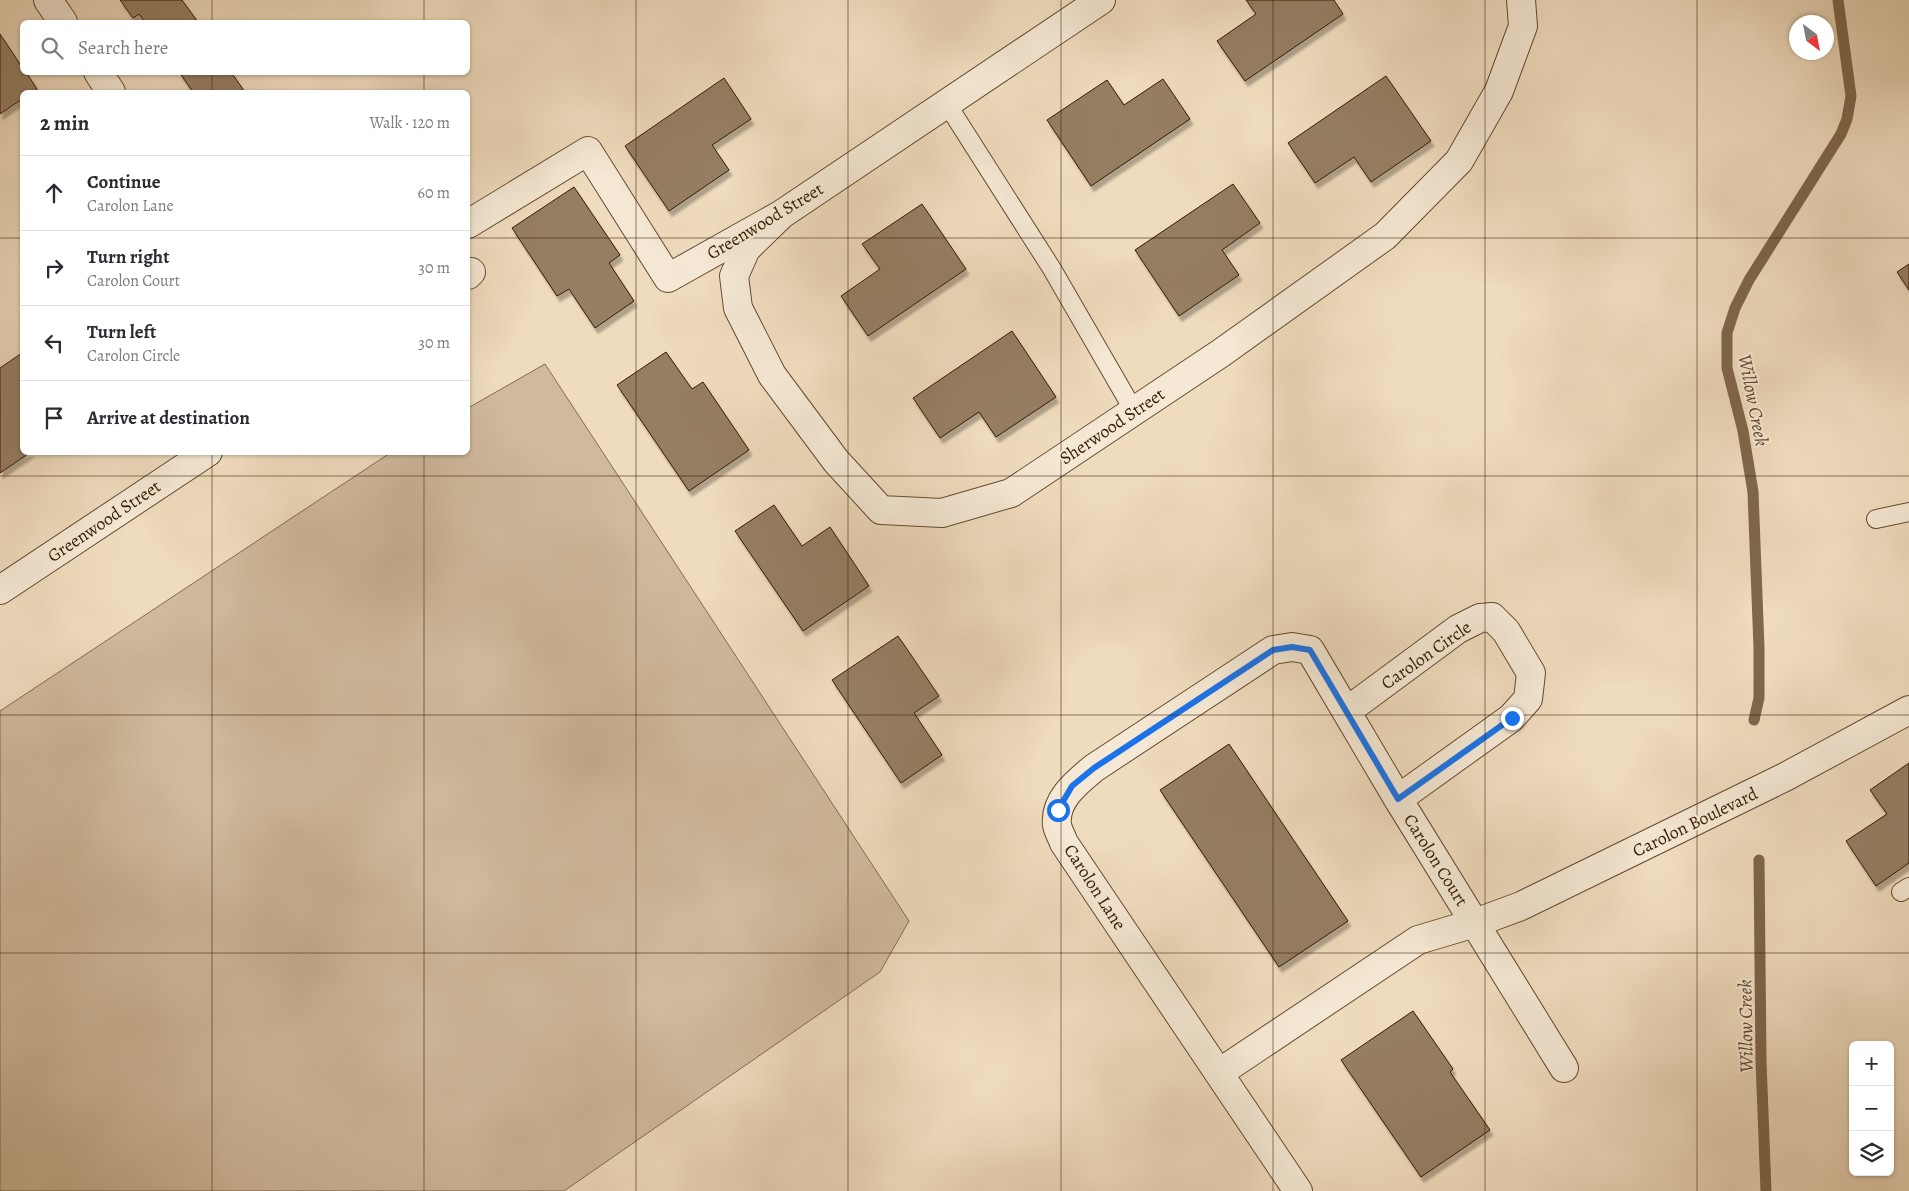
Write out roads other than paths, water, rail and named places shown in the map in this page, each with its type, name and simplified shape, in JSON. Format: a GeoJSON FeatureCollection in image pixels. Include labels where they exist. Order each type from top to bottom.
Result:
{"type":"FeatureCollection","features":[{"type":"Feature","properties":{"kind":"street"},"geometry":{"type":"LineString","coordinates":[[48,0],[62,20]]}},
{"type":"Feature","properties":{"kind":"street","name":"Greenwood Street"},"geometry":{"type":"LineString","coordinates":[[470,223],[588,151],[668,278],[782,214],[1101,0]]}},
{"type":"Feature","properties":{"kind":"street","name":"Sherwood Street"},"geometry":{"type":"LineString","coordinates":[[782,214],[746,250],[734,276],[738,308],[772,375],[836,460],[881,510],[942,513],[1011,493],[1221,353],[1385,236],[1459,161],[1499,90],[1523,26],[1521,0]]}},
{"type":"Feature","properties":{"kind":"street"},"geometry":{"type":"LineString","coordinates":[[100,75],[110,90]]}},
{"type":"Feature","properties":{"kind":"street","name":"Greenwood Street"},"geometry":{"type":"LineString","coordinates":[[0,590],[203,455]]}},
{"type":"Feature","properties":{"kind":"street","name":"Carolon Circle"},"geometry":{"type":"LineString","coordinates":[[1347,711],[1458,629],[1480,618],[1492,616],[1506,631],[1531,673],[1528,698],[1512,718],[1398,799]]}},
{"type":"Feature","properties":{"kind":"street","name":"Carolon Lane"},"geometry":{"type":"LineString","coordinates":[[1298,1191],[1064,843],[1058,825],[1058,810],[1072,786],[1094,768],[1273,650],[1292,647],[1310,650]]}},
{"type":"Feature","properties":{"kind":"street","name":"Carolon Court"},"geometry":{"type":"LineString","coordinates":[[1310,650],[1398,799],[1564,1068]]}},
{"type":"Feature","properties":{"kind":"street","name":"Carolon Boulevard"},"geometry":{"type":"LineString","coordinates":[[1219,1073],[1418,940],[1475,923],[1521,906],[1688,826],[1785,777],[1909,710]]}},
{"type":"Feature","properties":{"kind":"lane"},"geometry":{"type":"LineString","coordinates":[[947,104],[1052,269],[1134,411]]}},
{"type":"Feature","properties":{"kind":"lane"},"geometry":{"type":"LineString","coordinates":[[1876,519],[1909,512]]}},
{"type":"Feature","properties":{"kind":"waterway","name":"Willow Creek"},"geometry":{"type":"LineString","coordinates":[[1754,720],[1759,698],[1759,648],[1753,492],[1743,431],[1727,368],[1727,333],[1735,308],[1749,280],[1841,134],[1847,119],[1851,96],[1838,0]]}},
{"type":"Feature","properties":{"kind":"waterway","name":"Willow Creek"},"geometry":{"type":"LineString","coordinates":[[1759,860],[1761,1061],[1766,1191]]}}]}
